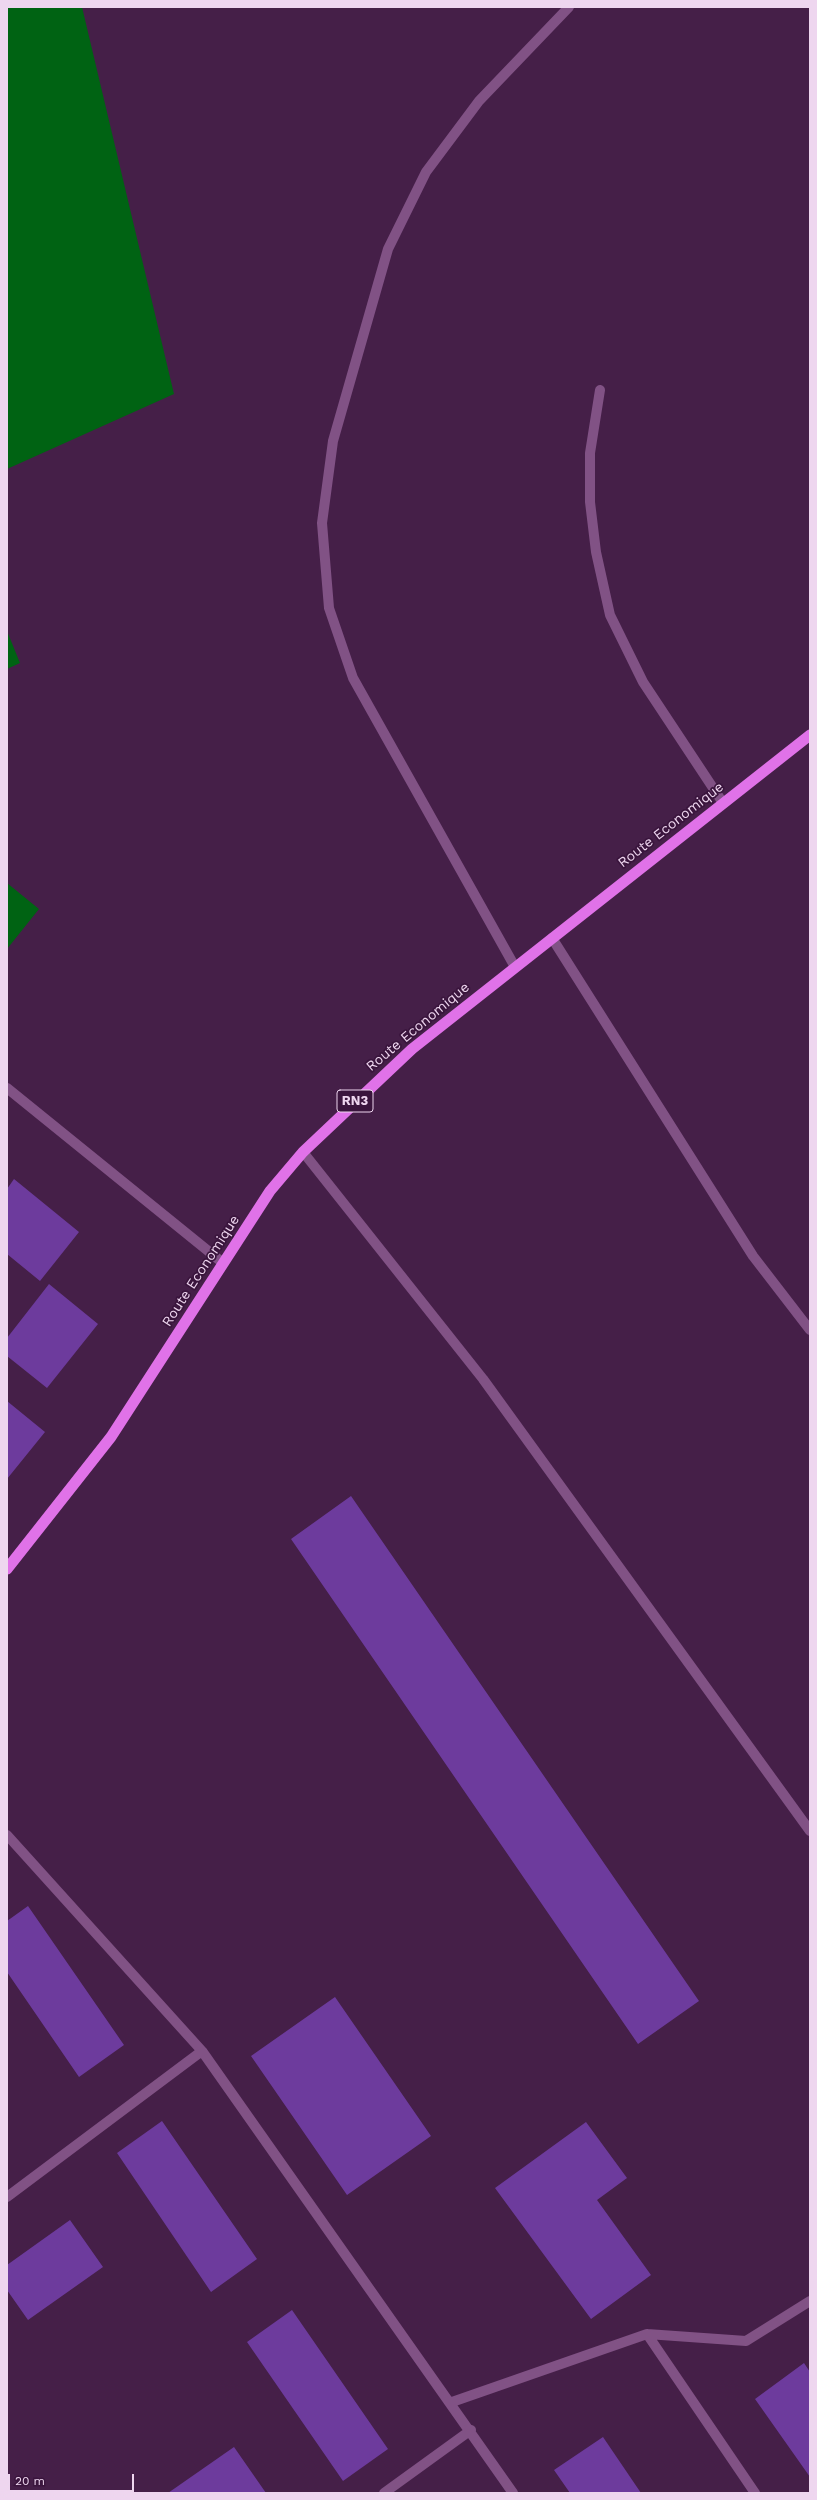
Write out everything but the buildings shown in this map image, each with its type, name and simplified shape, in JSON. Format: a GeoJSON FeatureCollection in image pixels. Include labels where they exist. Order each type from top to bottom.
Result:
{"type":"FeatureCollection","features":[{"type":"Feature","properties":{"kind":"highway","name":"Route Economique"},"geometry":{"type":"LineString","coordinates":[[7,1569],[111,1437],[270,1191],[303,1152],[412,1049],[810,735]]}},
{"type":"Feature","properties":{"kind":"street"},"geometry":{"type":"LineString","coordinates":[[515,967],[353,678],[329,608],[322,523],[333,442],[388,249],[430,166],[479,101],[569,7]]}},
{"type":"Feature","properties":{"kind":"street"},"geometry":{"type":"LineString","coordinates":[[600,390],[590,453],[590,502],[596,552],[610,615],[643,682],[723,803]]}},
{"type":"Feature","properties":{"kind":"street"},"geometry":{"type":"LineString","coordinates":[[552,938],[753,1256],[810,1330]]}},
{"type":"Feature","properties":{"kind":"street"},"geometry":{"type":"LineString","coordinates":[[7,1088],[223,1264]]}},
{"type":"Feature","properties":{"kind":"street"},"geometry":{"type":"LineString","coordinates":[[303,1152],[484,1379],[810,1832]]}},
{"type":"Feature","properties":{"kind":"street"},"geometry":{"type":"LineString","coordinates":[[7,1835],[202,2051],[452,2402],[513,2493]]}},
{"type":"Feature","properties":{"kind":"street"},"geometry":{"type":"LineString","coordinates":[[7,2197],[202,2051]]}},
{"type":"Feature","properties":{"kind":"street"},"geometry":{"type":"LineString","coordinates":[[452,2402],[647,2334],[746,2341],[810,2301]]}},
{"type":"Feature","properties":{"kind":"street"},"geometry":{"type":"LineString","coordinates":[[647,2334],[755,2493]]}},
{"type":"Feature","properties":{"kind":"street"},"geometry":{"type":"LineString","coordinates":[[384,2493],[471,2430]]}},
{"type":"Feature","properties":{"kind":"green space"},"geometry":{"type":"Polygon","coordinates":[[[7,7],[82,7],[174,394],[7,469],[7,7]]]}},
{"type":"Feature","properties":{"kind":"green space"},"geometry":{"type":"Polygon","coordinates":[[[7,631],[20,663],[7,669],[7,631]]]}},
{"type":"Feature","properties":{"kind":"green space"},"geometry":{"type":"Polygon","coordinates":[[[7,883],[39,909],[7,949],[7,883]]]}}]}
